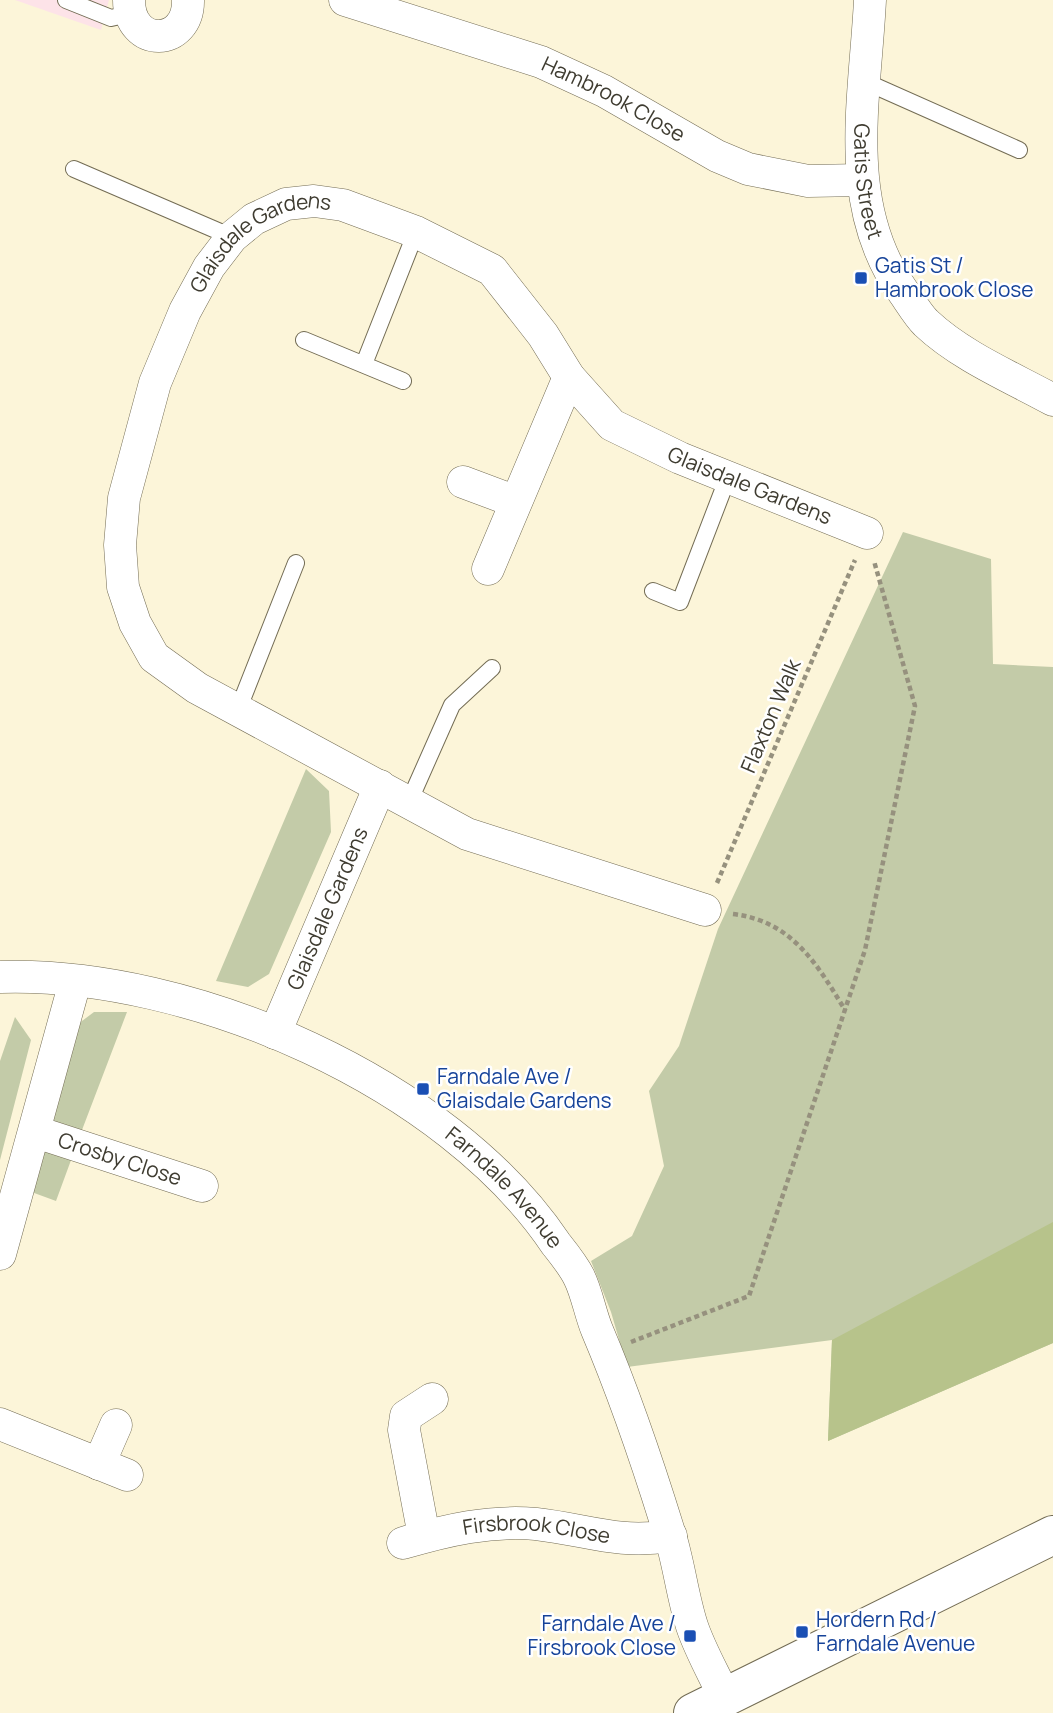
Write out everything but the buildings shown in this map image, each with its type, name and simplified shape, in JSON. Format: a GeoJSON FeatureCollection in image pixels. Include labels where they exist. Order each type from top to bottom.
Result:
{"type":"FeatureCollection","features":[{"type":"Feature","properties":{"kind":"street"},"geometry":{"type":"LineString","coordinates":[[129,7],[135,27],[151,36],[167,36],[180,28],[188,14],[188,0]]}},
{"type":"Feature","properties":{"kind":"street","name":"Gatis Street"},"geometry":{"type":"LineString","coordinates":[[870,0],[860,135],[862,180],[870,226],[887,269],[925,322],[950,341],[1053,400]]}},
{"type":"Feature","properties":{"kind":"street","name":"Hambrook Close"},"geometry":{"type":"LineString","coordinates":[[357,2],[541,62],[604,91],[717,156],[748,169],[808,181],[862,180]]}},
{"type":"Feature","properties":{"kind":"street","name":"Glaisdale Gardens"},"geometry":{"type":"LineString","coordinates":[[705,910],[467,834],[238,710],[173,673],[153,657],[135,623],[123,587],[120,545],[124,498],[155,383],[185,311],[209,267],[232,237],[254,219],[286,204],[314,201],[343,205],[416,232],[492,270],[542,335],[569,377],[612,425],[728,477],[867,533]]}},
{"type":"Feature","properties":{"kind":"street"},"geometry":{"type":"LineString","coordinates":[[488,569],[514,501],[569,377]]}},
{"type":"Feature","properties":{"kind":"street"},"geometry":{"type":"LineString","coordinates":[[463,482],[514,501]]}},
{"type":"Feature","properties":{"kind":"street","name":"Glaisdale Gardens"},"geometry":{"type":"LineString","coordinates":[[275,1033],[380,786]]}},
{"type":"Feature","properties":{"kind":"street","name":"Farndale Avenue"},"geometry":{"type":"LineString","coordinates":[[0,977],[75,982],[136,991],[275,1033],[380,1084],[465,1143],[502,1177],[542,1222],[579,1277],[671,1536],[709,1705]]}},
{"type":"Feature","properties":{"kind":"street","name":"Crosby Close"},"geometry":{"type":"LineString","coordinates":[[0,1254],[36,1132],[75,982]]}},
{"type":"Feature","properties":{"kind":"street","name":"Crosby Close"},"geometry":{"type":"LineString","coordinates":[[36,1132],[202,1186]]}},
{"type":"Feature","properties":{"kind":"street","name":"Firsbrook Close"},"geometry":{"type":"LineString","coordinates":[[432,1399],[406,1416],[404,1430],[413,1539],[484,1524],[512,1523],[567,1529],[616,1540],[639,1541],[671,1536]]}},
{"type":"Feature","properties":{"kind":"street"},"geometry":{"type":"LineString","coordinates":[[0,1424],[113,1469],[116,1425]]}},
{"type":"Feature","properties":{"kind":"street"},"geometry":{"type":"LineString","coordinates":[[709,1705],[1053,1535]]}},
{"type":"Feature","properties":{"kind":"lane"},"geometry":{"type":"LineString","coordinates":[[64,1],[111,18],[129,7]]}},
{"type":"Feature","properties":{"kind":"lane"},"geometry":{"type":"LineString","coordinates":[[866,82],[1019,150]]}},
{"type":"Feature","properties":{"kind":"lane"},"geometry":{"type":"LineString","coordinates":[[74,169],[232,237]]}},
{"type":"Feature","properties":{"kind":"lane"},"geometry":{"type":"LineString","coordinates":[[365,364],[416,232]]}},
{"type":"Feature","properties":{"kind":"lane"},"geometry":{"type":"LineString","coordinates":[[304,340],[404,381]]}},
{"type":"Feature","properties":{"kind":"lane"},"geometry":{"type":"LineString","coordinates":[[653,591],[680,602],[728,477]]}},
{"type":"Feature","properties":{"kind":"lane"},"geometry":{"type":"LineString","coordinates":[[238,710],[296,563]]}},
{"type":"Feature","properties":{"kind":"lane"},"geometry":{"type":"LineString","coordinates":[[409,803],[452,705],[492,668]]}},
{"type":"Feature","properties":{"kind":"path","name":"Flaxton Walk"},"geometry":{"type":"LineString","coordinates":[[705,910],[867,533]]}},
{"type":"Feature","properties":{"kind":"path"},"geometry":{"type":"LineString","coordinates":[[607,1351],[749,1296],[865,950],[915,706],[867,533]]}},
{"type":"Feature","properties":{"kind":"path"},"geometry":{"type":"LineString","coordinates":[[705,910],[744,915],[784,932],[813,957],[845,1010]]}},
{"type":"Feature","properties":{"kind":"shaded area"},"geometry":{"type":"Polygon","coordinates":[[[15,0],[109,0],[101,30],[15,0]]]}},
{"type":"Feature","properties":{"kind":"green space"},"geometry":{"type":"Polygon","coordinates":[[[903,532],[991,559],[993,664],[1053,667],[1053,1343],[828,1441],[832,1340],[627,1367],[611,1312],[591,1261],[632,1236],[664,1166],[649,1091],[679,1046],[718,929],[903,532]]]}},
{"type":"Feature","properties":{"kind":"green space"},"geometry":{"type":"Polygon","coordinates":[[[306,769],[329,791],[331,832],[269,974],[248,987],[216,981],[306,769]]]}},
{"type":"Feature","properties":{"kind":"green space"},"geometry":{"type":"Polygon","coordinates":[[[94,1012],[127,1012],[82,1130],[61,1125],[48,1117],[74,1027],[94,1012]]]}},
{"type":"Feature","properties":{"kind":"green space"},"geometry":{"type":"Polygon","coordinates":[[[15,1017],[31,1040],[0,1160],[0,1061],[15,1017]]]}},
{"type":"Feature","properties":{"kind":"green space"},"geometry":{"type":"Polygon","coordinates":[[[38,1148],[74,1152],[56,1201],[26,1190],[38,1148]]]}},
{"type":"Feature","properties":{"kind":"green space"},"geometry":{"type":"Polygon","coordinates":[[[1053,1222],[1053,1343],[828,1441],[832,1340],[1053,1222]]]}},
{"type":"Feature","properties":{"kind":"place","name":"Gatis St / Hambrook Close"},"geometry":{"type":"Point","coordinates":[861,278]}},
{"type":"Feature","properties":{"kind":"place","name":"Farndale Ave / Glaisdale Gardens"},"geometry":{"type":"Point","coordinates":[423,1089]}},
{"type":"Feature","properties":{"kind":"place","name":"Hordern Rd / Farndale Avenue"},"geometry":{"type":"Point","coordinates":[802,1632]}},
{"type":"Feature","properties":{"kind":"place","name":"Farndale Ave / Firsbrook Close"},"geometry":{"type":"Point","coordinates":[690,1636]}}]}
